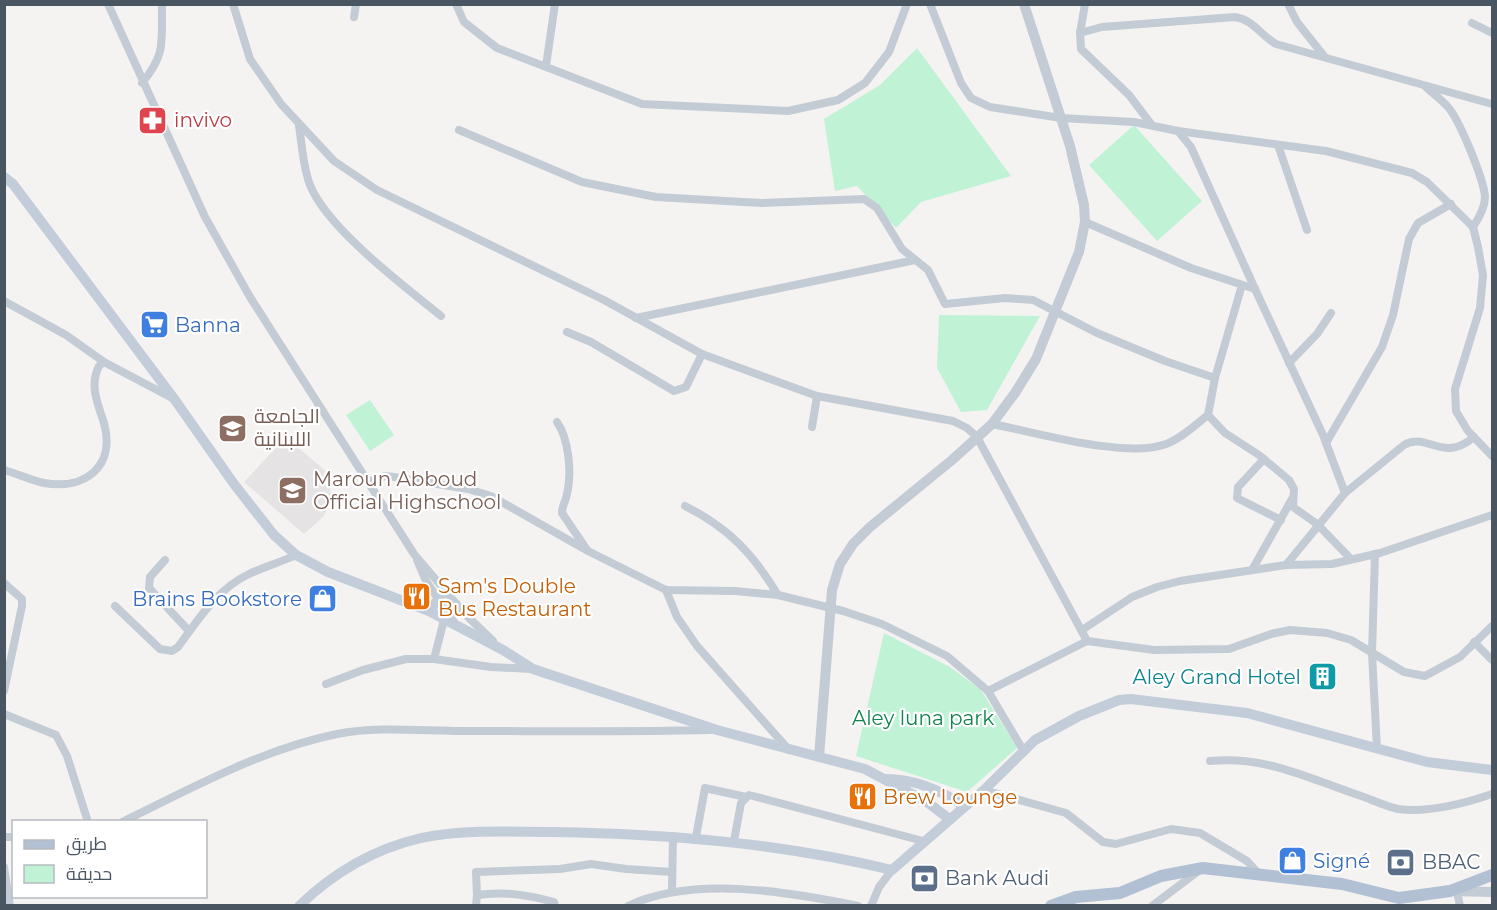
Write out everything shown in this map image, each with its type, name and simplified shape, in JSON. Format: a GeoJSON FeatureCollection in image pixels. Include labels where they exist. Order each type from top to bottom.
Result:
{"type":"FeatureCollection","features":[{"type":"Feature","properties":{"kind":"main road"},"geometry":{"type":"LineString","coordinates":[[4,177],[13,184],[60,243],[234,484],[274,535],[296,555],[339,576],[429,611],[503,650],[533,669],[717,730],[789,751],[864,769],[927,802],[948,818]]}},
{"type":"Feature","properties":{"kind":"main road"},"geometry":{"type":"LineString","coordinates":[[429,611],[437,598],[446,590]]}},
{"type":"Feature","properties":{"kind":"main road"},"geometry":{"type":"LineString","coordinates":[[299,906],[338,872],[394,846],[421,838],[477,832],[696,837],[842,857],[892,870],[948,818],[984,790],[1023,750],[1049,731],[1107,703],[1131,699],[1247,713],[1288,722],[1427,762],[1492,770]]}},
{"type":"Feature","properties":{"kind":"main road"},"geometry":{"type":"LineString","coordinates":[[886,779],[902,779],[936,790],[964,806]]}},
{"type":"Feature","properties":{"kind":"main road"},"geometry":{"type":"LineString","coordinates":[[927,802],[936,790]]}},
{"type":"Feature","properties":{"kind":"main road"},"geometry":{"type":"LineString","coordinates":[[1051,906],[1061,900],[1120,893],[1161,876],[1203,868],[1342,884],[1399,898],[1453,892],[1492,875]]}},
{"type":"Feature","properties":{"kind":"street"},"geometry":{"type":"LineString","coordinates":[[108,4],[142,83],[220,246],[414,554],[437,598],[459,628]]}},
{"type":"Feature","properties":{"kind":"street"},"geometry":{"type":"LineString","coordinates":[[142,83],[160,57],[162,4]]}},
{"type":"Feature","properties":{"kind":"street"},"geometry":{"type":"LineString","coordinates":[[233,4],[250,59],[264,81],[299,124],[334,161],[377,190],[636,318],[702,354],[817,396],[953,421],[967,428],[977,436],[1087,641]]}},
{"type":"Feature","properties":{"kind":"street"},"geometry":{"type":"LineString","coordinates":[[354,17],[356,4]]}},
{"type":"Feature","properties":{"kind":"street"},"geometry":{"type":"LineString","coordinates":[[456,4],[464,22],[497,48],[642,104],[656,107],[768,111],[800,109],[838,100],[865,83],[889,52],[907,4]]}},
{"type":"Feature","properties":{"kind":"street"},"geometry":{"type":"LineString","coordinates":[[546,66],[555,4]]}},
{"type":"Feature","properties":{"kind":"street"},"geometry":{"type":"LineString","coordinates":[[930,4],[961,83],[971,98],[990,107],[1061,118],[1151,124],[1178,131],[1326,151],[1412,173],[1427,182],[1473,227],[1483,275],[1480,308],[1455,389],[1456,411],[1474,437],[1492,456]]}},
{"type":"Feature","properties":{"kind":"street"},"geometry":{"type":"LineString","coordinates":[[819,757],[830,608],[836,575],[853,544],[870,527],[992,424],[1031,368],[1079,252],[1085,222],[1084,205],[1061,118],[1024,4]]}},
{"type":"Feature","properties":{"kind":"street"},"geometry":{"type":"LineString","coordinates":[[1084,4],[1080,33],[1081,49],[1129,95],[1151,124]]}},
{"type":"Feature","properties":{"kind":"street"},"geometry":{"type":"LineString","coordinates":[[1288,4],[1297,22],[1324,56]]}},
{"type":"Feature","properties":{"kind":"street"},"geometry":{"type":"LineString","coordinates":[[1080,33],[1102,27],[1235,16],[1253,22],[1261,33],[1276,44],[1492,104]]}},
{"type":"Feature","properties":{"kind":"street"},"geometry":{"type":"LineString","coordinates":[[1472,23],[1492,33]]}},
{"type":"Feature","properties":{"kind":"street"},"geometry":{"type":"LineString","coordinates":[[1425,86],[1448,107],[1458,122],[1479,177],[1485,197],[1482,214],[1473,227]]}},
{"type":"Feature","properties":{"kind":"street"},"geometry":{"type":"LineString","coordinates":[[299,124],[309,183],[327,212],[372,260],[441,316]]}},
{"type":"Feature","properties":{"kind":"street"},"geometry":{"type":"LineString","coordinates":[[459,130],[582,182],[656,197],[761,203],[864,199],[877,208],[902,249],[928,270],[945,304],[1033,300],[1054,312],[1165,361],[1215,378]]}},
{"type":"Feature","properties":{"kind":"street"},"geometry":{"type":"LineString","coordinates":[[1178,131],[1191,147],[1326,443],[1345,493]]}},
{"type":"Feature","properties":{"kind":"street"},"geometry":{"type":"LineString","coordinates":[[1278,145],[1307,230]]}},
{"type":"Feature","properties":{"kind":"street"},"geometry":{"type":"LineString","coordinates":[[1326,443],[1382,347],[1393,315],[1409,239],[1418,223],[1451,204]]}},
{"type":"Feature","properties":{"kind":"street"},"geometry":{"type":"LineString","coordinates":[[1085,222],[1191,268],[1255,289]]}},
{"type":"Feature","properties":{"kind":"street"},"geometry":{"type":"LineString","coordinates":[[636,318],[915,260]]}},
{"type":"Feature","properties":{"kind":"street"},"geometry":{"type":"LineString","coordinates":[[992,424],[1078,441],[1144,449],[1178,439],[1208,415],[1215,378],[1242,285]]}},
{"type":"Feature","properties":{"kind":"street"},"geometry":{"type":"LineString","coordinates":[[4,301],[66,335],[104,362],[175,400]]}},
{"type":"Feature","properties":{"kind":"street"},"geometry":{"type":"LineString","coordinates":[[1290,363],[1317,334],[1331,313]]}},
{"type":"Feature","properties":{"kind":"street"},"geometry":{"type":"LineString","coordinates":[[567,332],[591,342],[671,391],[686,387],[702,354]]}},
{"type":"Feature","properties":{"kind":"street"},"geometry":{"type":"LineString","coordinates":[[4,470],[46,483],[79,480],[100,468],[104,462],[106,440],[94,380],[99,366],[104,362]]}},
{"type":"Feature","properties":{"kind":"street"},"geometry":{"type":"LineString","coordinates":[[813,427],[817,396]]}},
{"type":"Feature","properties":{"kind":"street"},"geometry":{"type":"LineString","coordinates":[[1208,415],[1225,432],[1289,480],[1294,489],[1292,499],[1252,570]]}},
{"type":"Feature","properties":{"kind":"street"},"geometry":{"type":"LineString","coordinates":[[557,422],[564,435],[567,456],[568,488],[562,513],[588,551]]}},
{"type":"Feature","properties":{"kind":"street"},"geometry":{"type":"LineString","coordinates":[[1286,565],[1317,524],[1345,493],[1409,442],[1450,450],[1464,446],[1474,437]]}},
{"type":"Feature","properties":{"kind":"street"},"geometry":{"type":"LineString","coordinates":[[1264,459],[1238,487],[1237,498],[1281,520]]}},
{"type":"Feature","properties":{"kind":"street"},"geometry":{"type":"LineString","coordinates":[[367,482],[385,476],[479,492],[666,590],[735,591],[778,595],[882,624],[917,640],[960,665],[988,691],[1023,750]]}},
{"type":"Feature","properties":{"kind":"street"},"geometry":{"type":"LineString","coordinates":[[1292,499],[1298,512],[1317,524],[1351,560]]}},
{"type":"Feature","properties":{"kind":"street"},"geometry":{"type":"LineString","coordinates":[[685,506],[733,536],[764,573],[778,595]]}},
{"type":"Feature","properties":{"kind":"street"},"geometry":{"type":"LineString","coordinates":[[1082,630],[1132,597],[1157,587],[1286,565],[1332,564],[1351,560],[1492,515]]}},
{"type":"Feature","properties":{"kind":"street"},"geometry":{"type":"LineString","coordinates":[[414,554],[466,615],[503,650]]}},
{"type":"Feature","properties":{"kind":"street"},"geometry":{"type":"LineString","coordinates":[[1375,554],[1372,653],[1377,749]]}},
{"type":"Feature","properties":{"kind":"street"},"geometry":{"type":"LineString","coordinates":[[115,606],[165,652],[178,647],[206,609],[232,584],[249,574],[296,555]]}},
{"type":"Feature","properties":{"kind":"street"},"geometry":{"type":"LineString","coordinates":[[165,560],[150,577],[149,588],[189,631]]}},
{"type":"Feature","properties":{"kind":"street"},"geometry":{"type":"LineString","coordinates":[[4,583],[22,599],[4,691]]}},
{"type":"Feature","properties":{"kind":"street"},"geometry":{"type":"LineString","coordinates":[[666,590],[677,617],[697,646],[789,751]]}},
{"type":"Feature","properties":{"kind":"street"},"geometry":{"type":"LineString","coordinates":[[434,658],[444,620]]}},
{"type":"Feature","properties":{"kind":"street"},"geometry":{"type":"LineString","coordinates":[[988,691],[1087,641],[1154,650],[1229,649],[1271,634],[1308,630],[1352,640],[1404,672],[1425,676],[1460,657],[1492,626]]}},
{"type":"Feature","properties":{"kind":"street"},"geometry":{"type":"LineString","coordinates":[[1474,642],[1492,660]]}},
{"type":"Feature","properties":{"kind":"street"},"geometry":{"type":"LineString","coordinates":[[326,684],[382,664],[406,659],[434,658],[491,667],[533,669]]}},
{"type":"Feature","properties":{"kind":"street"},"geometry":{"type":"LineString","coordinates":[[4,714],[56,735],[67,756],[87,820]]}},
{"type":"Feature","properties":{"kind":"street"},"geometry":{"type":"LineString","coordinates":[[126,820],[186,790],[268,756],[339,734],[382,731],[717,730]]}},
{"type":"Feature","properties":{"kind":"street"},"geometry":{"type":"LineString","coordinates":[[1210,761],[1248,760],[1286,768],[1333,787],[1398,808],[1437,809],[1492,794]]}},
{"type":"Feature","properties":{"kind":"street"},"geometry":{"type":"LineString","coordinates":[[696,837],[705,788],[746,797],[774,800],[923,841]]}},
{"type":"Feature","properties":{"kind":"street"},"geometry":{"type":"LineString","coordinates":[[984,790],[1066,813],[1103,842],[1116,844],[1171,829],[1200,833],[1247,861],[1260,875]]}},
{"type":"Feature","properties":{"kind":"street"},"geometry":{"type":"LineString","coordinates":[[734,841],[741,803],[746,797]]}},
{"type":"Feature","properties":{"kind":"street"},"geometry":{"type":"LineString","coordinates":[[672,891],[673,836]]}},
{"type":"Feature","properties":{"kind":"street"},"geometry":{"type":"LineString","coordinates":[[476,906],[476,872],[495,869],[541,870],[591,864],[672,872]]}},
{"type":"Feature","properties":{"kind":"street"},"geometry":{"type":"LineString","coordinates":[[4,867],[10,906]]}},
{"type":"Feature","properties":{"kind":"street"},"geometry":{"type":"LineString","coordinates":[[1152,906],[1203,868]]}},
{"type":"Feature","properties":{"kind":"street"},"geometry":{"type":"LineString","coordinates":[[871,906],[879,887],[892,870]]}},
{"type":"Feature","properties":{"kind":"street"},"geometry":{"type":"LineString","coordinates":[[628,906],[672,891],[710,888],[816,897],[858,906]]}},
{"type":"Feature","properties":{"kind":"street"},"geometry":{"type":"LineString","coordinates":[[477,895],[498,892],[530,895],[554,902],[555,906]]}},
{"type":"Feature","properties":{"kind":"street"},"geometry":{"type":"LineString","coordinates":[[1460,906],[1453,892],[1492,892]]}},
{"type":"Feature","properties":{"kind":"shaded area","name":"Maroun Abboud Official Highschool"},"geometry":{"type":"Polygon","coordinates":[[[286,437],[329,474],[331,500],[324,516],[304,534],[244,482],[286,437]]]}},
{"type":"Feature","properties":{"kind":"green space"},"geometry":{"type":"Polygon","coordinates":[[[917,48],[1011,176],[921,202],[896,228],[857,186],[835,191],[824,119],[880,85],[917,48]]]}},
{"type":"Feature","properties":{"kind":"green space"},"geometry":{"type":"Polygon","coordinates":[[[1134,125],[1202,201],[1157,241],[1089,165],[1134,125]]]}},
{"type":"Feature","properties":{"kind":"green space"},"geometry":{"type":"Polygon","coordinates":[[[939,315],[1040,316],[987,410],[961,412],[937,368],[939,315]]]}},
{"type":"Feature","properties":{"kind":"green space"},"geometry":{"type":"Polygon","coordinates":[[[370,400],[394,435],[370,451],[346,415],[370,400]]]}},
{"type":"Feature","properties":{"kind":"green space","name":"Aley luna park"},"geometry":{"type":"Polygon","coordinates":[[[884,633],[950,667],[981,690],[1017,748],[967,792],[856,756],[884,633]]]}},
{"type":"Feature","properties":{"kind":"place","name":"invivo"},"geometry":{"type":"Point","coordinates":[153,120]}},
{"type":"Feature","properties":{"kind":"place","name":"Banna"},"geometry":{"type":"Point","coordinates":[154,325]}},
{"type":"Feature","properties":{"kind":"place","name":"الجامعة اللبنانية"},"geometry":{"type":"Point","coordinates":[233,428]}},
{"type":"Feature","properties":{"kind":"place","name":"Maroun Abboud Official Highschool"},"geometry":{"type":"Point","coordinates":[292,491]}},
{"type":"Feature","properties":{"kind":"place","name":"Sam's Double Bus Restaurant"},"geometry":{"type":"Point","coordinates":[417,597]}},
{"type":"Feature","properties":{"kind":"place","name":"Brains Bookstore"},"geometry":{"type":"Point","coordinates":[323,599]}},
{"type":"Feature","properties":{"kind":"place","name":"Aley Grand Hotel"},"geometry":{"type":"Point","coordinates":[1322,677]}},
{"type":"Feature","properties":{"kind":"place","name":"Brew Lounge"},"geometry":{"type":"Point","coordinates":[862,797]}},
{"type":"Feature","properties":{"kind":"place","name":"Signé"},"geometry":{"type":"Point","coordinates":[1292,861]}},
{"type":"Feature","properties":{"kind":"place","name":"BBAC"},"geometry":{"type":"Point","coordinates":[1401,862]}},
{"type":"Feature","properties":{"kind":"place","name":"Bank Audi"},"geometry":{"type":"Point","coordinates":[924,878]}}]}
